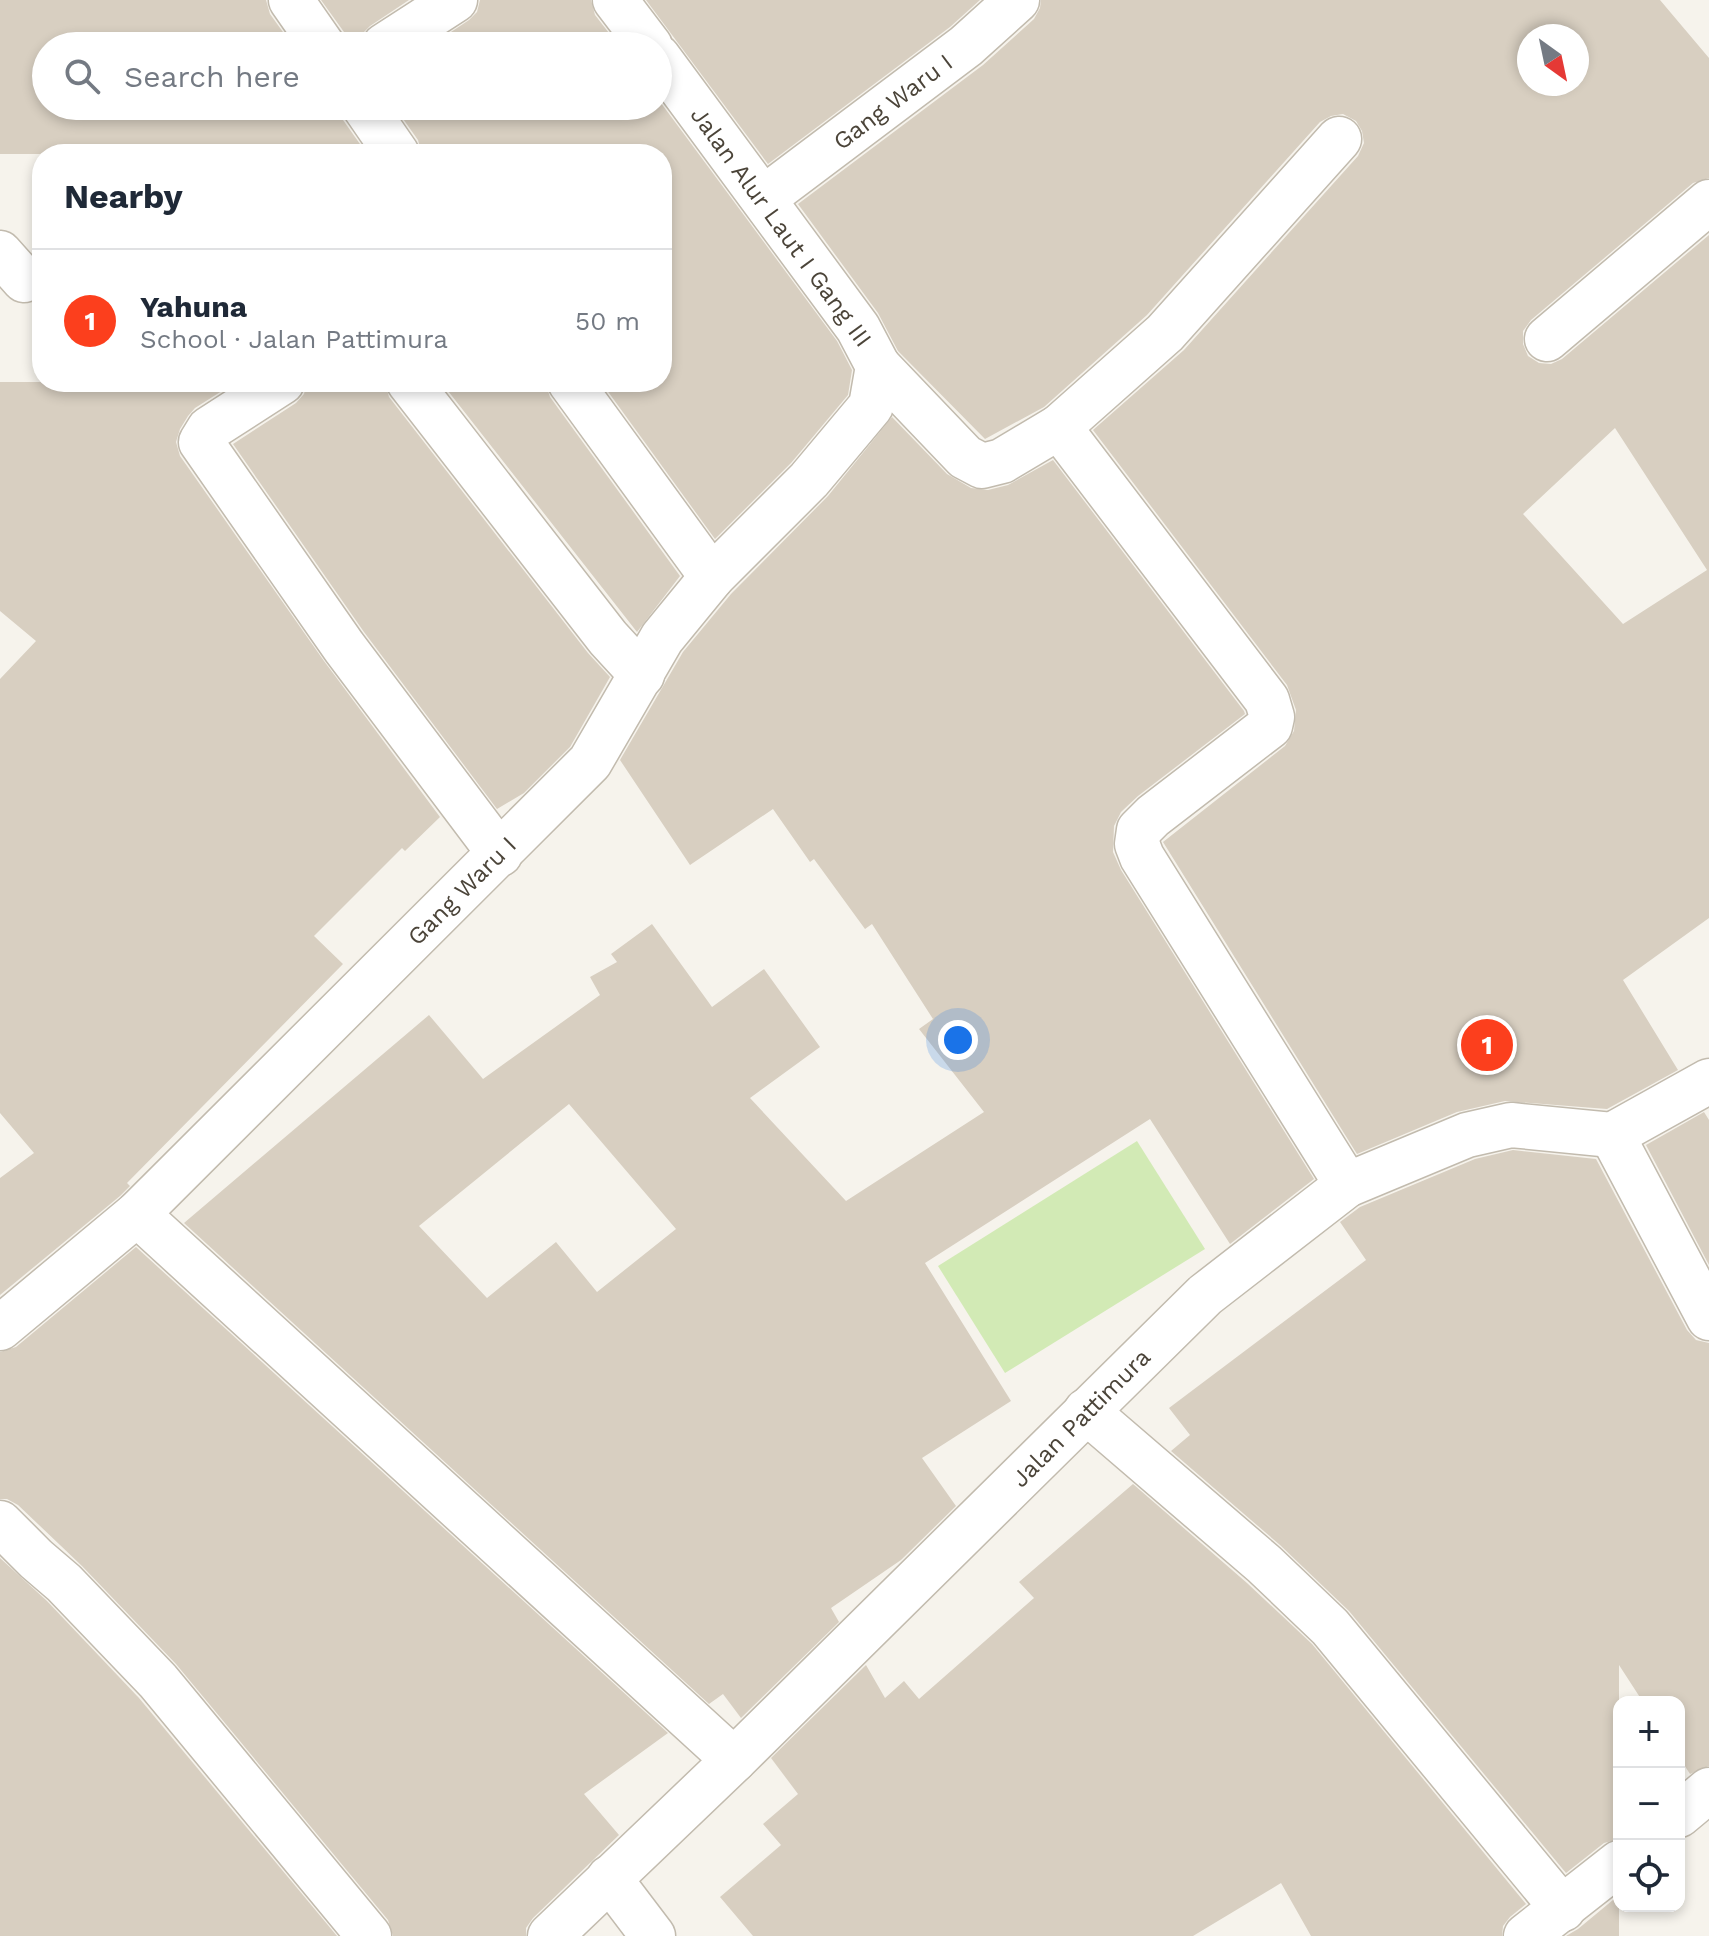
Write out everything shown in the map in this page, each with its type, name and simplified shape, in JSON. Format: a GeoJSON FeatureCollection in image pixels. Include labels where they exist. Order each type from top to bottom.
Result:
{"type":"FeatureCollection","features":[{"type":"Feature","properties":{"kind":"street"},"geometry":{"type":"LineString","coordinates":[[291,0],[313,32]]}},
{"type":"Feature","properties":{"kind":"street"},"geometry":{"type":"LineString","coordinates":[[406,32],[455,0]]}},
{"type":"Feature","properties":{"kind":"street"},"geometry":{"type":"LineString","coordinates":[[615,0],[639,32]]}},
{"type":"Feature","properties":{"kind":"street","name":"Gang Waru I"},"geometry":{"type":"LineString","coordinates":[[764,198],[966,46],[1017,0]]}},
{"type":"Feature","properties":{"kind":"street","name":"Jalan Alur Laut I Gang III"},"geometry":{"type":"LineString","coordinates":[[672,76],[858,328],[875,386],[965,457],[982,466],[1002,461],[1059,427]]}},
{"type":"Feature","properties":{"kind":"street"},"geometry":{"type":"LineString","coordinates":[[374,120],[390,144]]}},
{"type":"Feature","properties":{"kind":"street"},"geometry":{"type":"LineString","coordinates":[[1339,139],[1165,333],[1059,427],[1267,700],[1272,717],[1270,726],[1153,816],[1139,830],[1137,844],[1170,905],[1347,1185]]}},
{"type":"Feature","properties":{"kind":"street"},"geometry":{"type":"LineString","coordinates":[[1547,339],[1709,202]]}},
{"type":"Feature","properties":{"kind":"street","name":"Gang Waru I"},"geometry":{"type":"LineString","coordinates":[[0,1328],[137,1214],[590,762],[662,638],[712,577],[809,480],[875,386]]}},
{"type":"Feature","properties":{"kind":"street"},"geometry":{"type":"LineString","coordinates":[[266,392],[209,429],[201,442],[344,647],[500,854]]}},
{"type":"Feature","properties":{"kind":"street"},"geometry":{"type":"LineString","coordinates":[[417,392],[608,638],[642,675]]}},
{"type":"Feature","properties":{"kind":"street"},"geometry":{"type":"LineString","coordinates":[[577,392],[712,577]]}},
{"type":"Feature","properties":{"kind":"street"},"geometry":{"type":"LineString","coordinates":[[1709,1081],[1612,1135],[1709,1318]]}},
{"type":"Feature","properties":{"kind":"street","name":"Jalan Pattimura"},"geometry":{"type":"LineString","coordinates":[[550,1936],[734,1760],[1205,1295],[1347,1185],[1467,1135],[1511,1125],[1612,1135]]}},
{"type":"Feature","properties":{"kind":"street"},"geometry":{"type":"LineString","coordinates":[[137,1214],[734,1760]]}},
{"type":"Feature","properties":{"kind":"street"},"geometry":{"type":"LineString","coordinates":[[1086,1411],[1264,1564],[1330,1627],[1563,1909]]}},
{"type":"Feature","properties":{"kind":"street"},"geometry":{"type":"LineString","coordinates":[[0,1523],[64,1583],[158,1681],[369,1936]]}},
{"type":"Feature","properties":{"kind":"street"},"geometry":{"type":"LineString","coordinates":[[1685,1810],[1709,1790]]}},
{"type":"Feature","properties":{"kind":"street"},"geometry":{"type":"LineString","coordinates":[[1526,1936],[1613,1868]]}},
{"type":"Feature","properties":{"kind":"street"},"geometry":{"type":"LineString","coordinates":[[609,1878],[653,1936]]}},
{"type":"Feature","properties":{"kind":"green space"},"geometry":{"type":"Polygon","coordinates":[[[1137,1141],[1205,1249],[1005,1373],[938,1266],[1137,1141]]]}},
{"type":"Feature","properties":{"kind":"building"},"geometry":{"type":"Polygon","coordinates":[[[0,0],[266,0],[270,14],[283,32],[32,32],[32,120],[343,120],[360,144],[32,144],[32,154],[0,154],[0,0]]]}},
{"type":"Feature","properties":{"kind":"building"},"geometry":{"type":"Polygon","coordinates":[[[321,0],[409,0],[364,32],[344,32],[321,0]]]}},
{"type":"Feature","properties":{"kind":"building"},"geometry":{"type":"Polygon","coordinates":[[[480,0],[591,0],[595,15],[608,32],[451,32],[477,12],[480,0]]]}},
{"type":"Feature","properties":{"kind":"building"},"geometry":{"type":"Polygon","coordinates":[[[646,0],[980,0],[950,27],[768,164],[646,0]]]}},
{"type":"Feature","properties":{"kind":"building"},"geometry":{"type":"Polygon","coordinates":[[[1041,0],[1660,0],[1709,58],[1709,178],[1693,183],[1531,320],[1523,331],[1523,344],[1528,356],[1539,363],[1551,364],[1562,359],[1709,235],[1709,918],[1623,980],[1678,1070],[1607,1109],[1505,1101],[1457,1112],[1357,1154],[1163,842],[1285,746],[1294,731],[1296,710],[1287,685],[1093,430],[1184,350],[1358,156],[1364,143],[1356,121],[1343,114],[1320,122],[1147,315],[1044,407],[985,439],[898,351],[878,313],[798,204],[983,65],[1034,19],[1041,0]],[[1615,428],[1523,514],[1623,624],[1707,570],[1615,428]]]}},
{"type":"Feature","properties":{"kind":"building"},"geometry":{"type":"Polygon","coordinates":[[[672,118],[837,341],[852,370],[848,395],[791,463],[715,539],[608,392],[672,392],[672,144],[419,144],[404,120],[672,118]]]}},
{"type":"Feature","properties":{"kind":"building"},"geometry":{"type":"Polygon","coordinates":[[[0,382],[32,382],[32,392],[220,392],[188,416],[176,442],[180,456],[324,661],[440,817],[405,851],[402,848],[314,936],[343,964],[127,1183],[130,1186],[120,1196],[0,1295],[0,1178],[34,1153],[0,1113],[0,679],[36,641],[0,611],[0,382]]]}},
{"type":"Feature","properties":{"kind":"building"},"geometry":{"type":"Polygon","coordinates":[[[388,392],[588,653],[610,677],[570,747],[524,793],[497,809],[364,632],[233,444],[296,403],[304,394],[388,392]]]}},
{"type":"Feature","properties":{"kind":"building"},"geometry":{"type":"Polygon","coordinates":[[[449,392],[548,392],[680,576],[637,632],[449,392]]]}},
{"type":"Feature","properties":{"kind":"building"},"geometry":{"type":"Polygon","coordinates":[[[892,417],[947,474],[971,488],[988,490],[1008,485],[1053,460],[1244,711],[1245,714],[1121,812],[1114,826],[1113,852],[1121,870],[1314,1179],[1230,1244],[1150,1119],[925,1263],[1011,1401],[922,1458],[956,1506],[901,1560],[831,1608],[839,1622],[741,1718],[723,1694],[709,1704],[184,1223],[429,1015],[483,1079],[600,995],[590,977],[617,962],[611,954],[652,924],[712,1007],[764,969],[820,1047],[750,1098],[846,1201],[984,1112],[919,1029],[933,1019],[872,924],[865,929],[814,859],[810,862],[773,809],[690,865],[620,760],[683,652],[731,594],[828,496],[892,417]],[[569,1104],[419,1226],[487,1298],[556,1242],[597,1292],[676,1229],[569,1104]]]}},
{"type":"Feature","properties":{"kind":"building"},"geometry":{"type":"Polygon","coordinates":[[[1704,1112],[1709,1120],[1709,1265],[1646,1145],[1704,1112]]]}},
{"type":"Feature","properties":{"kind":"building"},"geometry":{"type":"Polygon","coordinates":[[[1513,1150],[1596,1159],[1687,1330],[1696,1340],[1709,1343],[1709,1766],[1690,1774],[1685,1766],[1685,1696],[1639,1696],[1619,1665],[1619,1696],[1613,1696],[1613,1841],[1604,1843],[1566,1873],[1349,1611],[1280,1545],[1171,1451],[1190,1435],[1169,1408],[1366,1260],[1340,1222],[1360,1207],[1475,1159],[1513,1150]]]}},
{"type":"Feature","properties":{"kind":"building"},"geometry":{"type":"Polygon","coordinates":[[[136,1247],[668,1733],[584,1794],[619,1835],[533,1918],[526,1928],[526,1936],[393,1936],[388,1920],[176,1664],[82,1566],[18,1505],[0,1499],[0,1352],[16,1347],[136,1247]]]}},
{"type":"Feature","properties":{"kind":"building"},"geometry":{"type":"Polygon","coordinates":[[[1133,1484],[1312,1644],[1526,1904],[1503,1926],[1502,1936],[1311,1936],[1281,1883],[1193,1936],[753,1936],[720,1897],[781,1845],[763,1824],[798,1794],[771,1758],[866,1665],[885,1698],[904,1681],[919,1699],[1034,1598],[1019,1582],[1133,1484]]]}},
{"type":"Feature","properties":{"kind":"building"},"geometry":{"type":"Polygon","coordinates":[[[0,1558],[47,1601],[139,1698],[337,1936],[0,1936],[0,1558]]]}},
{"type":"Feature","properties":{"kind":"building"},"geometry":{"type":"Polygon","coordinates":[[[1613,1900],[1613,1912],[1619,1912],[1619,1936],[1566,1936],[1613,1900]]]}},
{"type":"Feature","properties":{"kind":"place","name":"Yahuna"},"geometry":{"type":"Point","coordinates":[1487,1045]}}]}
